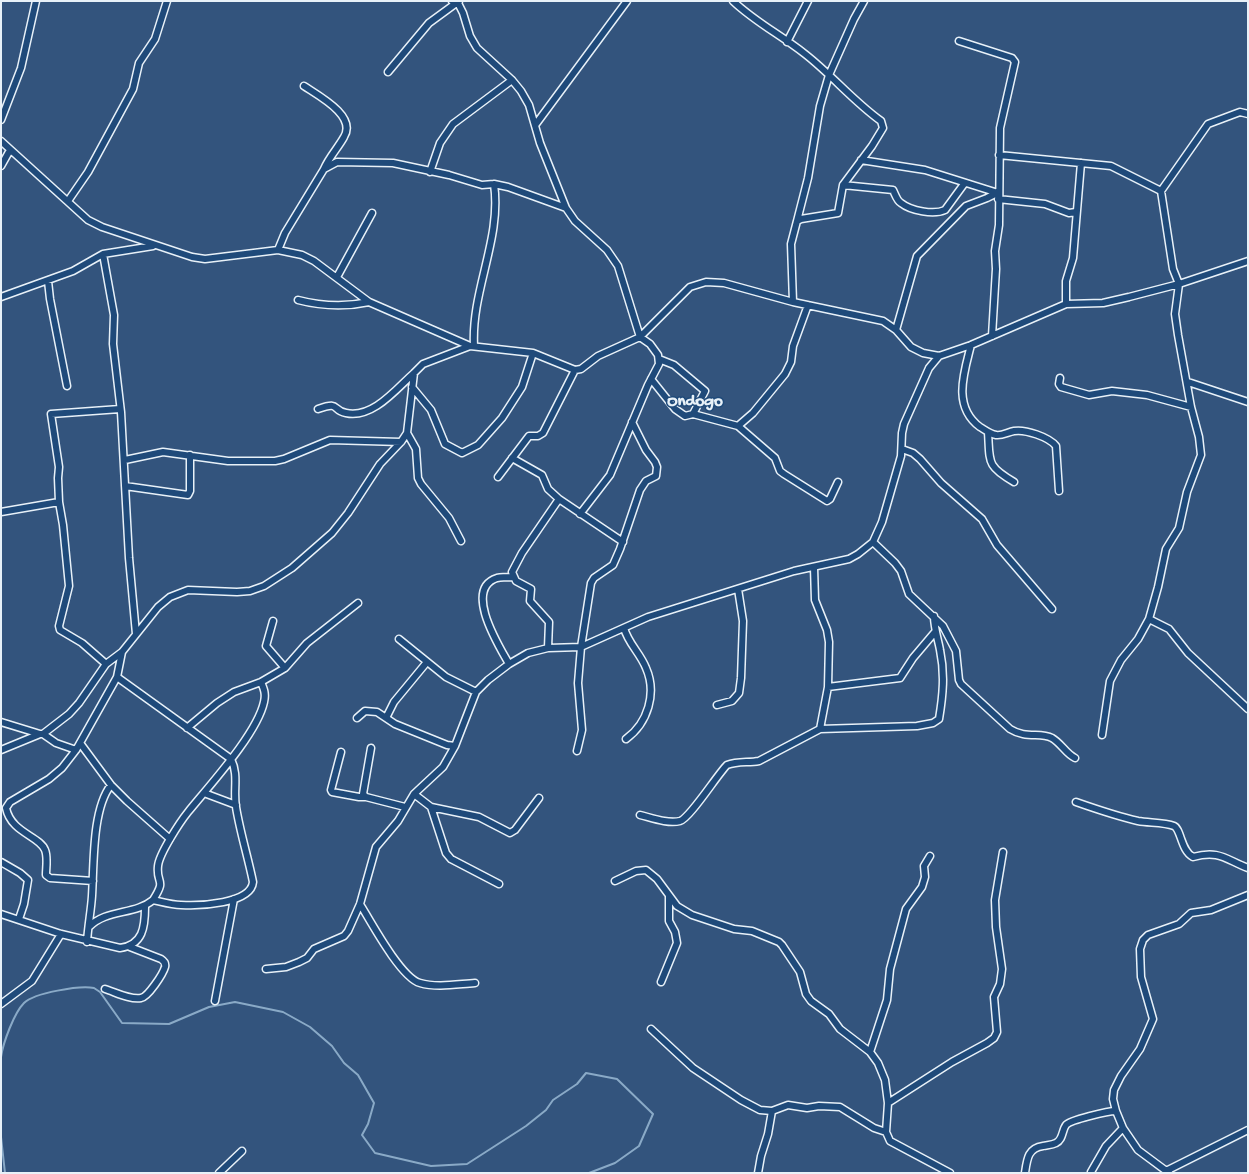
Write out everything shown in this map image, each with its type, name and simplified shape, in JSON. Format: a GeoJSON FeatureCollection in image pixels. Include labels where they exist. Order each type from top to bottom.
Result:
{"type":"FeatureCollection","features":[{"type":"Feature","properties":{"kind":"street"},"geometry":{"type":"LineString","coordinates":[[1,120],[21,68],[36,1]]}},
{"type":"Feature","properties":{"kind":"street"},"geometry":{"type":"LineString","coordinates":[[68,201],[88,172],[133,89],[139,63],[155,39],[167,1]]}},
{"type":"Feature","properties":{"kind":"street"},"geometry":{"type":"LineString","coordinates":[[536,124],[627,1]]}},
{"type":"Feature","properties":{"kind":"street"},"geometry":{"type":"LineString","coordinates":[[787,42],[808,1]]}},
{"type":"Feature","properties":{"kind":"street"},"geometry":{"type":"LineString","coordinates":[[793,302],[791,244],[808,178],[820,106],[829,75],[854,19],[864,1]]}},
{"type":"Feature","properties":{"kind":"street"},"geometry":{"type":"LineString","coordinates":[[388,72],[429,23],[456,2],[463,13],[470,36],[477,48],[512,80],[521,91],[529,105],[536,124],[540,143],[566,208],[575,221],[607,250],[618,266],[640,337],[650,344],[658,355],[659,359],[610,475],[580,514]]}},
{"type":"Feature","properties":{"kind":"street"},"geometry":{"type":"LineString","coordinates":[[736,2],[763,26],[804,53],[851,97],[881,121],[883,125],[883,128],[872,146],[843,185],[838,213],[797,221]]}},
{"type":"Feature","properties":{"kind":"street"},"geometry":{"type":"LineString","coordinates":[[959,41],[1012,58],[1015,62],[1004,108],[999,155],[998,225],[995,251],[996,269],[992,336]]}},
{"type":"Feature","properties":{"kind":"street"},"geometry":{"type":"LineString","coordinates":[[430,172],[440,143],[453,124],[512,80]]}},
{"type":"Feature","properties":{"kind":"street"},"geometry":{"type":"LineString","coordinates":[[278,250],[285,233],[345,136],[348,128],[347,121],[337,110],[304,86]]}},
{"type":"Feature","properties":{"kind":"street"},"geometry":{"type":"LineString","coordinates":[[1102,734],[1110,681],[1121,660],[1138,639],[1149,619],[1166,549],[1179,528],[1187,492],[1201,455],[1199,437],[1191,407],[1188,382],[1175,314],[1179,284],[1174,269],[1161,191],[1208,124],[1240,112],[1248,114]]}},
{"type":"Feature","properties":{"kind":"street"},"geometry":{"type":"LineString","coordinates":[[1,141],[88,220],[102,227],[192,257],[205,259],[278,250],[297,254],[314,261],[369,302],[472,346],[533,353],[575,370],[582,369],[598,356],[640,337],[690,287],[706,282],[724,283],[793,302],[883,321],[896,330],[911,347],[923,353],[939,356],[971,345],[1028,318],[1066,304],[1103,302],[1179,284],[1248,261]]}},
{"type":"Feature","properties":{"kind":"street"},"geometry":{"type":"LineString","coordinates":[[1,166],[10,150]]}},
{"type":"Feature","properties":{"kind":"street"},"geometry":{"type":"LineString","coordinates":[[999,155],[1111,166],[1161,191]]}},
{"type":"Feature","properties":{"kind":"street"},"geometry":{"type":"LineString","coordinates":[[861,160],[925,170],[998,195],[1045,204],[1069,213],[1076,212]]}},
{"type":"Feature","properties":{"kind":"street"},"geometry":{"type":"LineString","coordinates":[[324,169],[337,162],[359,163],[372,161],[393,163],[450,175],[482,186],[494,184],[525,192],[566,208]]}},
{"type":"Feature","properties":{"kind":"street"},"geometry":{"type":"LineString","coordinates":[[1066,304],[1066,280],[1073,258],[1081,163]]}},
{"type":"Feature","properties":{"kind":"street"},"geometry":{"type":"LineString","coordinates":[[472,346],[475,308],[495,216],[494,184]]}},
{"type":"Feature","properties":{"kind":"street"},"geometry":{"type":"LineString","coordinates":[[843,185],[893,190],[900,203],[909,208],[934,212],[944,210],[964,184]]}},
{"type":"Feature","properties":{"kind":"street"},"geometry":{"type":"LineString","coordinates":[[896,330],[918,256],[966,206],[998,195]]}},
{"type":"Feature","properties":{"kind":"street"},"geometry":{"type":"LineString","coordinates":[[337,277],[372,213]]}},
{"type":"Feature","properties":{"kind":"street"},"geometry":{"type":"LineString","coordinates":[[1,297],[48,282],[73,271],[103,254],[154,245]]}},
{"type":"Feature","properties":{"kind":"street"},"geometry":{"type":"LineString","coordinates":[[103,254],[114,315],[113,344],[120,409],[129,558],[136,634]]}},
{"type":"Feature","properties":{"kind":"street"},"geometry":{"type":"LineString","coordinates":[[48,282],[67,386]]}},
{"type":"Feature","properties":{"kind":"street"},"geometry":{"type":"LineString","coordinates":[[298,300],[318,305],[369,302]]}},
{"type":"Feature","properties":{"kind":"street"},"geometry":{"type":"LineString","coordinates":[[738,426],[753,413],[785,374],[791,362],[793,346],[808,305]]}},
{"type":"Feature","properties":{"kind":"street"},"geometry":{"type":"LineString","coordinates":[[971,345],[962,379],[962,395],[965,409],[973,422],[988,432],[998,436],[1015,430],[1042,436],[1052,441],[1056,446],[1059,491]]}},
{"type":"Feature","properties":{"kind":"street"},"geometry":{"type":"LineString","coordinates":[[318,409],[329,405],[335,406],[346,414],[362,412],[377,406],[423,364],[472,346]]}},
{"type":"Feature","properties":{"kind":"street"},"geometry":{"type":"LineString","coordinates":[[412,387],[431,410],[445,444],[462,454],[478,445],[502,418],[522,386],[533,353]]}},
{"type":"Feature","properties":{"kind":"street"},"geometry":{"type":"LineString","coordinates":[[266,969],[286,968],[299,962],[314,949],[344,936],[360,904],[376,847],[398,821],[414,794],[439,773],[455,746],[476,692],[509,664],[528,654],[548,648],[581,647],[648,617],[814,567],[849,559],[873,542],[882,522],[896,479],[902,449],[904,424],[929,368],[939,356]]}},
{"type":"Feature","properties":{"kind":"street"},"geometry":{"type":"LineString","coordinates":[[659,359],[674,365],[705,391],[693,414]]}},
{"type":"Feature","properties":{"kind":"street"},"geometry":{"type":"LineString","coordinates":[[498,477],[529,436],[538,436],[543,433],[575,370]]}},
{"type":"Feature","properties":{"kind":"street"},"geometry":{"type":"LineString","coordinates":[[1,750],[41,734],[57,724],[79,703],[106,664],[122,652],[158,607],[170,597],[179,592],[188,590],[250,591],[279,578],[312,552],[332,533],[348,513],[380,464],[401,442],[407,433],[414,373]]}},
{"type":"Feature","properties":{"kind":"street"},"geometry":{"type":"LineString","coordinates":[[1060,378],[1059,384],[1061,387],[1089,395],[1112,390],[1147,395],[1191,407]]}},
{"type":"Feature","properties":{"kind":"street"},"geometry":{"type":"LineString","coordinates":[[651,379],[675,409],[686,416],[693,414],[738,426],[775,458],[780,470],[784,474],[827,501],[830,499],[838,482]]}},
{"type":"Feature","properties":{"kind":"street"},"geometry":{"type":"LineString","coordinates":[[1188,382],[1248,402]]}},
{"type":"Feature","properties":{"kind":"street"},"geometry":{"type":"LineString","coordinates":[[106,664],[82,643],[60,630],[59,626],[69,586],[63,524],[58,502],[59,467],[51,414],[120,409]]}},
{"type":"Feature","properties":{"kind":"street"},"geometry":{"type":"LineString","coordinates":[[577,751],[582,730],[578,684],[581,647],[591,584],[594,578],[613,565],[623,542],[640,490],[646,481],[656,476],[657,472],[655,462],[646,450],[632,422]]}},
{"type":"Feature","properties":{"kind":"street"},"geometry":{"type":"LineString","coordinates":[[988,432],[992,467],[996,472],[1014,482]]}},
{"type":"Feature","properties":{"kind":"street"},"geometry":{"type":"LineString","coordinates":[[407,433],[416,449],[418,478],[421,484],[449,518],[461,541]]}},
{"type":"Feature","properties":{"kind":"street"},"geometry":{"type":"LineString","coordinates":[[124,460],[163,452],[228,461],[275,461],[284,459],[330,440],[401,442]]}},
{"type":"Feature","properties":{"kind":"street"},"geometry":{"type":"LineString","coordinates":[[902,449],[913,453],[920,459],[941,483],[982,519],[997,545],[1052,609]]}},
{"type":"Feature","properties":{"kind":"street"},"geometry":{"type":"LineString","coordinates":[[125,486],[188,495],[190,492],[190,455]]}},
{"type":"Feature","properties":{"kind":"street"},"geometry":{"type":"LineString","coordinates":[[512,458],[542,475],[548,489],[559,499],[623,542]]}},
{"type":"Feature","properties":{"kind":"street"},"geometry":{"type":"LineString","coordinates":[[548,648],[549,622],[530,601],[531,589],[516,581],[513,576],[514,566],[559,499]]}},
{"type":"Feature","properties":{"kind":"street"},"geometry":{"type":"LineString","coordinates":[[1,512],[58,502]]}},
{"type":"Feature","properties":{"kind":"street"},"geometry":{"type":"LineString","coordinates":[[873,542],[898,567],[909,594],[934,616],[942,626],[956,651],[959,680],[977,700],[1017,733],[1052,738],[1068,755],[1075,758]]}},
{"type":"Feature","properties":{"kind":"street"},"geometry":{"type":"LineString","coordinates":[[814,567],[815,600],[827,630],[829,642],[828,688],[820,729]]}},
{"type":"Feature","properties":{"kind":"street"},"geometry":{"type":"LineString","coordinates":[[509,664],[488,624],[482,602],[483,594],[492,581],[497,578],[513,576]]}},
{"type":"Feature","properties":{"kind":"street"},"geometry":{"type":"LineString","coordinates":[[717,705],[732,701],[736,698],[740,686],[743,621],[738,589]]}},
{"type":"Feature","properties":{"kind":"street"},"geometry":{"type":"LineString","coordinates":[[187,728],[234,692],[261,682],[285,668],[307,643],[358,603]]}},
{"type":"Feature","properties":{"kind":"street"},"geometry":{"type":"LineString","coordinates":[[640,815],[669,822],[681,821],[690,813],[727,765],[735,762],[749,763],[759,761],[820,729],[917,726],[932,723],[939,719],[944,690],[943,668],[934,616]]}},
{"type":"Feature","properties":{"kind":"street"},"geometry":{"type":"LineString","coordinates":[[1149,619],[1169,629],[1192,658],[1248,709]]}},
{"type":"Feature","properties":{"kind":"street"},"geometry":{"type":"LineString","coordinates":[[273,621],[266,646],[285,668]]}},
{"type":"Feature","properties":{"kind":"street"},"geometry":{"type":"LineString","coordinates":[[624,628],[627,639],[635,647],[646,667],[650,678],[651,688],[647,712],[642,723],[636,732],[626,739]]}},
{"type":"Feature","properties":{"kind":"street"},"geometry":{"type":"LineString","coordinates":[[828,688],[900,678],[913,658],[936,632]]}},
{"type":"Feature","properties":{"kind":"street"},"geometry":{"type":"LineString","coordinates":[[399,639],[446,677],[476,692]]}},
{"type":"Feature","properties":{"kind":"street"},"geometry":{"type":"LineString","coordinates":[[93,881],[50,878],[46,875],[46,855],[42,845],[17,828],[6,808],[10,802],[49,779],[62,768],[76,750],[117,677],[122,652]]}},
{"type":"Feature","properties":{"kind":"street"},"geometry":{"type":"LineString","coordinates":[[386,718],[394,702],[427,662]]}},
{"type":"Feature","properties":{"kind":"street"},"geometry":{"type":"LineString","coordinates":[[117,677],[231,759],[236,768],[236,805],[253,882],[252,888],[247,894],[214,904],[180,905],[153,900]]}},
{"type":"Feature","properties":{"kind":"street"},"geometry":{"type":"LineString","coordinates":[[89,927],[103,917],[145,907],[153,900],[160,888],[161,882],[157,867],[158,862],[170,839],[187,813],[231,759],[257,719],[264,703],[265,691],[261,682]]}},
{"type":"Feature","properties":{"kind":"street"},"geometry":{"type":"LineString","coordinates":[[357,718],[361,712],[371,711],[447,745],[455,746]]}},
{"type":"Feature","properties":{"kind":"street"},"geometry":{"type":"LineString","coordinates":[[1,722],[41,734],[56,743],[76,750]]}},
{"type":"Feature","properties":{"kind":"street"},"geometry":{"type":"LineString","coordinates":[[80,743],[111,785],[126,801],[170,839]]}},
{"type":"Feature","properties":{"kind":"street"},"geometry":{"type":"LineString","coordinates":[[366,797],[363,791],[371,748]]}},
{"type":"Feature","properties":{"kind":"street"},"geometry":{"type":"LineString","coordinates":[[341,752],[330,790],[332,792],[359,798],[366,797],[405,807]]}},
{"type":"Feature","properties":{"kind":"street"},"geometry":{"type":"LineString","coordinates":[[87,942],[95,843],[102,798],[111,785]]}},
{"type":"Feature","properties":{"kind":"street"},"geometry":{"type":"LineString","coordinates":[[204,793],[236,805]]}},
{"type":"Feature","properties":{"kind":"street"},"geometry":{"type":"LineString","coordinates":[[414,794],[431,807],[478,817],[510,833],[515,830],[539,798]]}},
{"type":"Feature","properties":{"kind":"street"},"geometry":{"type":"LineString","coordinates":[[1076,802],[1118,816],[1139,821],[1174,826],[1179,831],[1181,840],[1189,855],[1193,857],[1205,853],[1216,854],[1248,868]]}},
{"type":"Feature","properties":{"kind":"street"},"geometry":{"type":"LineString","coordinates":[[431,807],[446,853],[451,859],[499,884]]}},
{"type":"Feature","properties":{"kind":"street"},"geometry":{"type":"LineString","coordinates":[[888,1103],[952,1062],[987,1043],[994,1038],[997,1032],[994,997],[1000,984],[1002,969],[996,927],[995,900],[1003,852]]}},
{"type":"Feature","properties":{"kind":"street"},"geometry":{"type":"LineString","coordinates":[[870,1052],[887,1000],[890,969],[906,909],[922,887],[925,877],[924,866],[930,856]]}},
{"type":"Feature","properties":{"kind":"street"},"geometry":{"type":"LineString","coordinates":[[1,862],[20,873],[28,880],[26,898],[19,919]]}},
{"type":"Feature","properties":{"kind":"street"},"geometry":{"type":"LineString","coordinates":[[615,881],[636,871],[646,870],[657,879],[677,906],[692,915],[734,930],[752,931],[779,942],[800,972],[806,994],[811,1001],[828,1014],[840,1029],[870,1052],[882,1072],[888,1103],[886,1132],[890,1141],[950,1173]]}},
{"type":"Feature","properties":{"kind":"street"},"geometry":{"type":"LineString","coordinates":[[1248,895],[1211,910],[1191,913],[1179,924],[1148,935],[1143,940],[1140,948],[1141,977],[1153,1020],[1140,1049],[1121,1076],[1114,1090],[1113,1099],[1123,1128],[1138,1150],[1168,1172],[1248,1130]]}},
{"type":"Feature","properties":{"kind":"street"},"geometry":{"type":"LineString","coordinates":[[662,982],[677,943],[676,932],[669,921],[669,896]]}},
{"type":"Feature","properties":{"kind":"street"},"geometry":{"type":"LineString","coordinates":[[215,1001],[234,899]]}},
{"type":"Feature","properties":{"kind":"street"},"geometry":{"type":"LineString","coordinates":[[360,904],[401,968],[410,978],[419,983],[431,985],[475,983]]}},
{"type":"Feature","properties":{"kind":"street"},"geometry":{"type":"LineString","coordinates":[[130,947],[142,935],[145,907]]}},
{"type":"Feature","properties":{"kind":"street"},"geometry":{"type":"LineString","coordinates":[[1,914],[87,942],[114,947],[130,947],[161,958],[164,962],[165,966],[155,984],[148,994],[142,998],[135,998],[105,988]]}},
{"type":"Feature","properties":{"kind":"street"},"geometry":{"type":"LineString","coordinates":[[1,1004],[32,981],[61,934]]}},
{"type":"Feature","properties":{"kind":"street"},"geometry":{"type":"LineString","coordinates":[[651,1029],[693,1068],[741,1100],[760,1110],[772,1111],[788,1105],[807,1108],[819,1106],[840,1107],[874,1128],[886,1132]]}},
{"type":"Feature","properties":{"kind":"street"},"geometry":{"type":"LineString","coordinates":[[758,1173],[772,1111]]}},
{"type":"Feature","properties":{"kind":"street"},"geometry":{"type":"LineString","coordinates":[[1025,1173],[1030,1152],[1036,1147],[1057,1143],[1061,1138],[1066,1124],[1074,1120],[1090,1117],[1103,1112],[1116,1111]]}},
{"type":"Feature","properties":{"kind":"street"},"geometry":{"type":"LineString","coordinates":[[1091,1172],[1106,1146],[1123,1128]]}},
{"type":"Feature","properties":{"kind":"street"},"geometry":{"type":"LineString","coordinates":[[218,1173],[242,1151]]}},
{"type":"Feature","properties":{"kind":"waterway"},"geometry":{"type":"LineString","coordinates":[[1,1057],[10,1028],[20,1008],[29,999],[47,993],[68,989],[87,987],[94,988],[100,992],[122,1023],[169,1024],[209,1007],[235,1002],[283,1012],[310,1027],[332,1046],[344,1063],[358,1075],[374,1103],[368,1124],[362,1135],[375,1153],[431,1166],[467,1164],[526,1126],[546,1110],[553,1100],[577,1084],[586,1073],[617,1079],[653,1114],[639,1146],[615,1163],[589,1173]]}},
{"type":"Feature","properties":{"kind":"waterway"},"geometry":{"type":"LineString","coordinates":[[1,1103],[1,1129]]}},
{"type":"Feature","properties":{"kind":"waterway"},"geometry":{"type":"LineString","coordinates":[[1,1137],[5,1173]]}},
{"type":"Feature","properties":{"kind":"district","name":"Ondogo"},"geometry":{"type":"Point","coordinates":[695,402]}}]}
